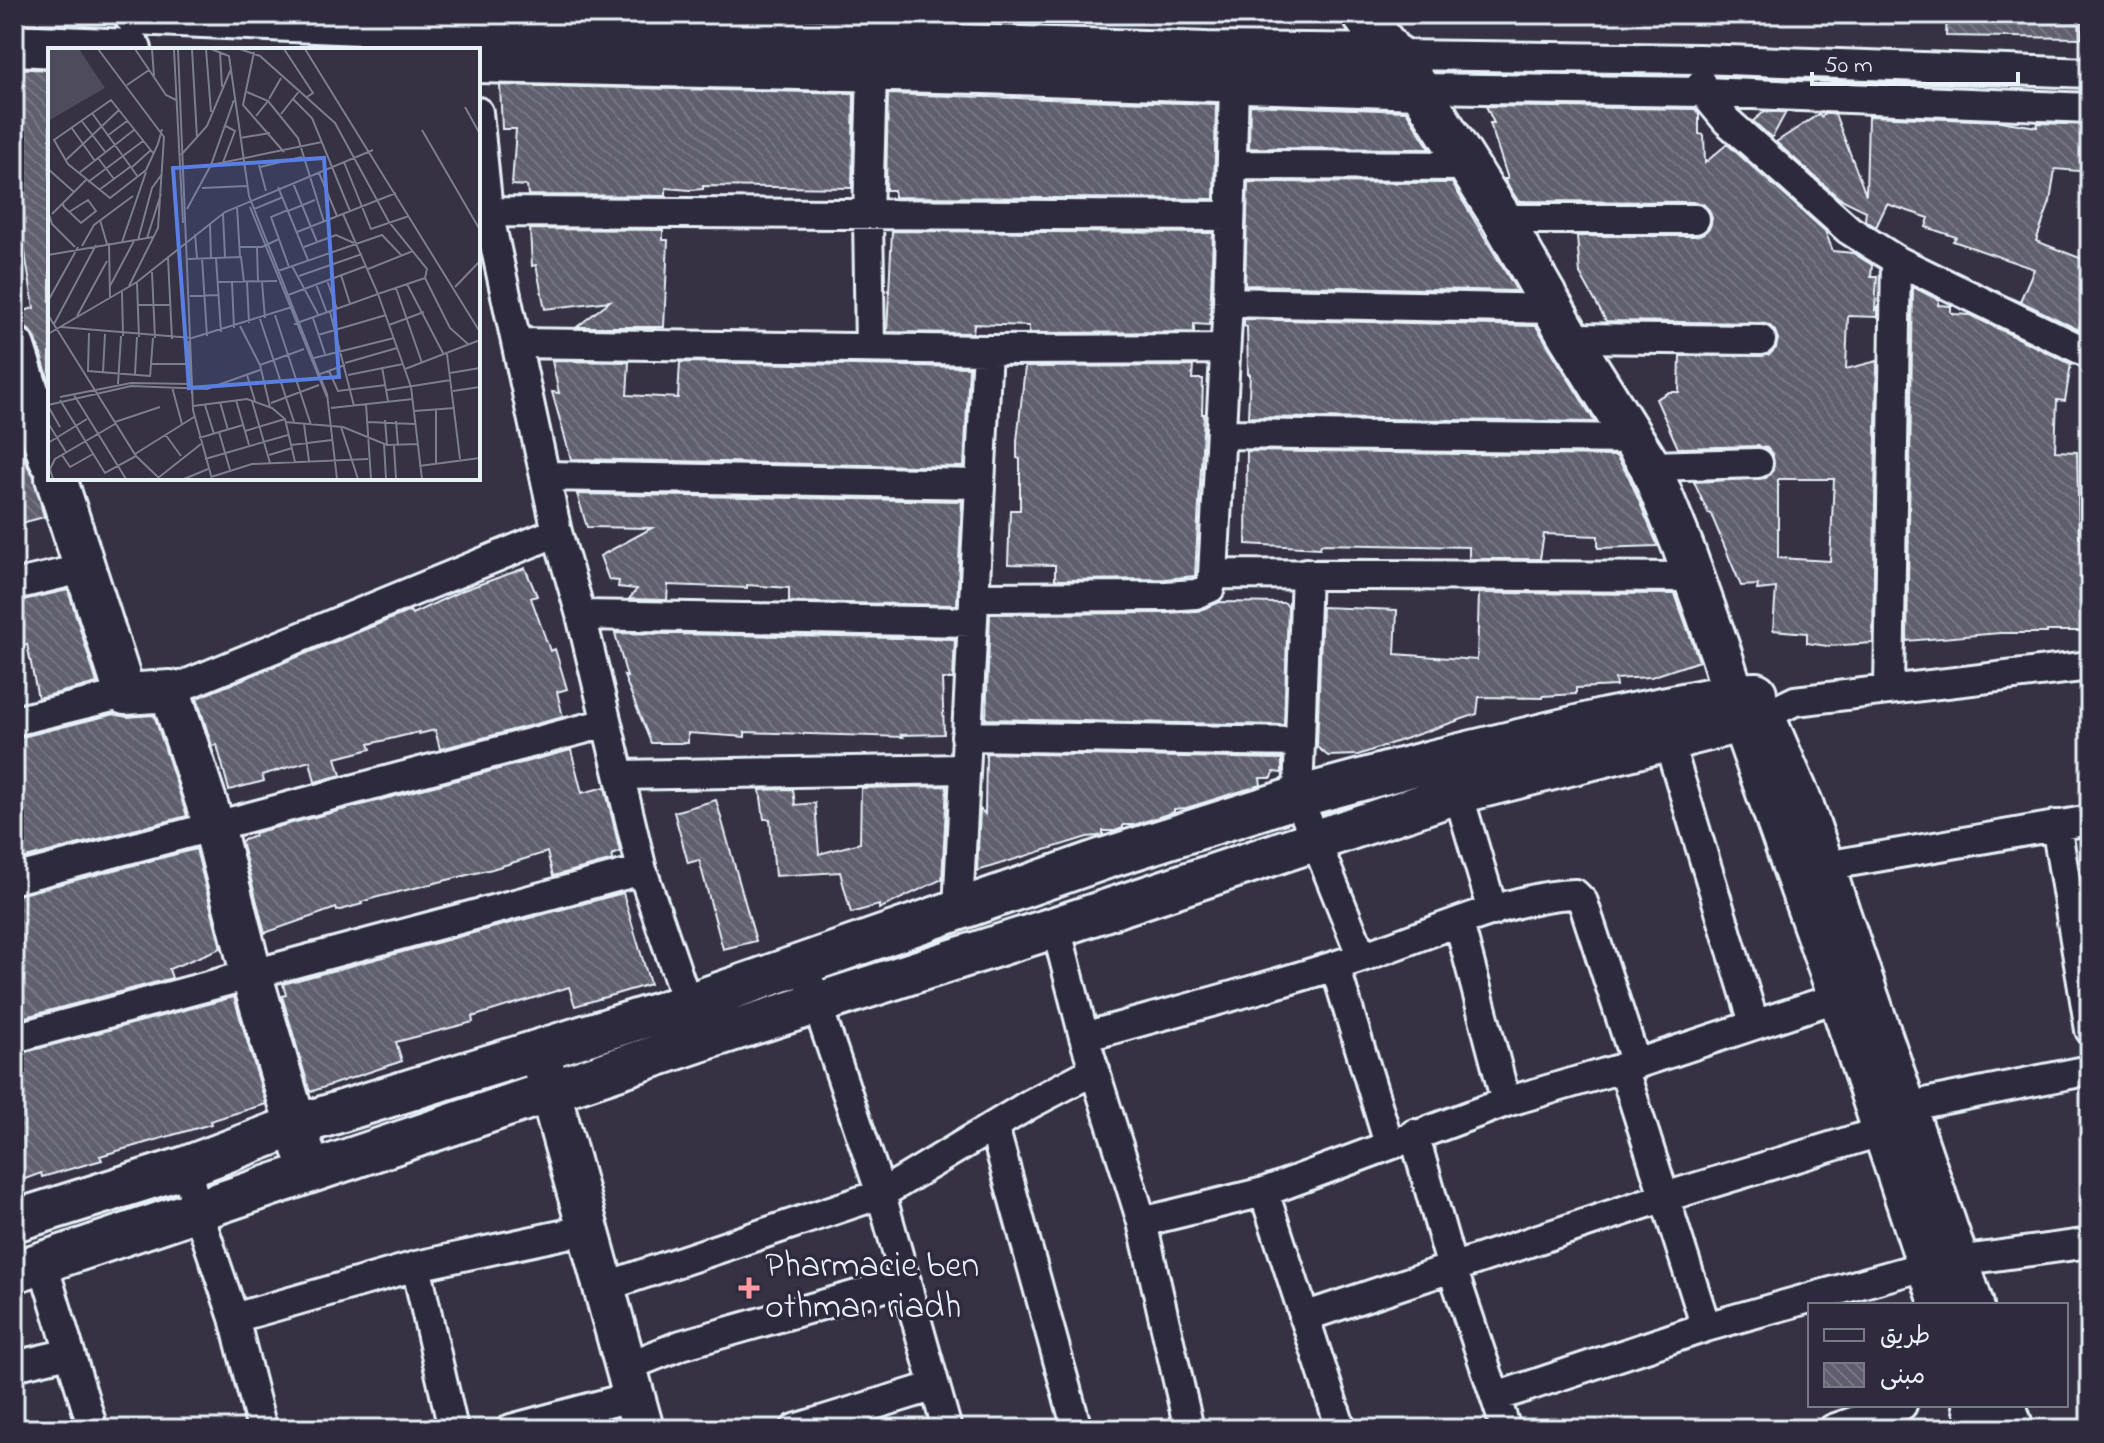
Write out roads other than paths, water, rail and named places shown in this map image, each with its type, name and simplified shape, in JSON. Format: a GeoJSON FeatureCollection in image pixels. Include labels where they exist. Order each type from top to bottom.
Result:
{"type":"FeatureCollection","features":[{"type":"Feature","properties":{"kind":"street"},"geometry":{"type":"LineString","coordinates":[[134,14],[231,16],[872,71],[1234,84],[1703,92],[2090,108]]}},
{"type":"Feature","properties":{"kind":"street"},"geometry":{"type":"LineString","coordinates":[[1362,14],[1419,88],[1502,219],[1641,453],[1695,577],[1721,654],[1758,706],[1798,793],[1825,866],[1852,993]]}},
{"type":"Feature","properties":{"kind":"street"},"geometry":{"type":"LineString","coordinates":[[27,35],[117,48]]}},
{"type":"Feature","properties":{"kind":"street"},"geometry":{"type":"LineString","coordinates":[[475,39],[1699,59],[2090,73]]}},
{"type":"Feature","properties":{"kind":"street"},"geometry":{"type":"LineString","coordinates":[[1699,59],[1703,92],[1727,121],[1849,230],[1896,260],[2090,354]]}},
{"type":"Feature","properties":{"kind":"street"},"geometry":{"type":"LineString","coordinates":[[1980,70],[1980,105]]}},
{"type":"Feature","properties":{"kind":"street"},"geometry":{"type":"LineString","coordinates":[[870,348],[868,216],[872,71]]}},
{"type":"Feature","properties":{"kind":"street"},"geometry":{"type":"LineString","coordinates":[[581,615],[973,610],[1196,594],[1210,588],[1222,434],[1234,84]]}},
{"type":"Feature","properties":{"kind":"street"},"geometry":{"type":"LineString","coordinates":[[480,132],[488,212],[557,532],[581,615],[642,870],[700,1041]]}},
{"type":"Feature","properties":{"kind":"street"},"geometry":{"type":"LineString","coordinates":[[1232,165],[1467,166]]}},
{"type":"Feature","properties":{"kind":"street"},"geometry":{"type":"LineString","coordinates":[[488,212],[1230,216]]}},
{"type":"Feature","properties":{"kind":"street"},"geometry":{"type":"LineString","coordinates":[[1502,219],[1695,219]]}},
{"type":"Feature","properties":{"kind":"street"},"geometry":{"type":"LineString","coordinates":[[1889,689],[1896,260]]}},
{"type":"Feature","properties":{"kind":"street"},"geometry":{"type":"LineString","coordinates":[[1228,302],[1761,340]]}},
{"type":"Feature","properties":{"kind":"street"},"geometry":{"type":"LineString","coordinates":[[517,343],[987,350],[1225,349]]}},
{"type":"Feature","properties":{"kind":"street"},"geometry":{"type":"LineString","coordinates":[[14,347],[48,454]]}},
{"type":"Feature","properties":{"kind":"street"},"geometry":{"type":"LineString","coordinates":[[958,909],[987,350]]}},
{"type":"Feature","properties":{"kind":"street"},"geometry":{"type":"LineString","coordinates":[[1222,434],[1641,453],[1758,463]]}},
{"type":"Feature","properties":{"kind":"street"},"geometry":{"type":"LineString","coordinates":[[545,476],[980,484]]}},
{"type":"Feature","properties":{"kind":"street"},"geometry":{"type":"LineString","coordinates":[[57,480],[125,694]]}},
{"type":"Feature","properties":{"kind":"street"},"geometry":{"type":"LineString","coordinates":[[14,721],[125,694],[170,691],[557,532]]}},
{"type":"Feature","properties":{"kind":"street"},"geometry":{"type":"LineString","coordinates":[[14,585],[86,568]]}},
{"type":"Feature","properties":{"kind":"street"},"geometry":{"type":"LineString","coordinates":[[1306,573],[1298,797],[1362,957]]}},
{"type":"Feature","properties":{"kind":"street"},"geometry":{"type":"LineString","coordinates":[[1213,574],[1695,577]]}},
{"type":"Feature","properties":{"kind":"street"},"geometry":{"type":"LineString","coordinates":[[14,1221],[186,1167],[297,1125],[688,1004],[1106,858],[1298,797],[1431,761],[1606,719],[1758,706],[2090,666]]}},
{"type":"Feature","properties":{"kind":"street"},"geometry":{"type":"LineString","coordinates":[[170,691],[214,826],[251,973],[309,1173]]}},
{"type":"Feature","properties":{"kind":"street"},"geometry":{"type":"LineString","coordinates":[[93,1429],[69,1353],[29,1268],[700,1041],[1056,927],[1314,839],[1458,793],[1668,740],[1758,706]]}},
{"type":"Feature","properties":{"kind":"street"},"geometry":{"type":"LineString","coordinates":[[1758,706],[1944,1263],[1972,1303]]}},
{"type":"Feature","properties":{"kind":"street"},"geometry":{"type":"LineString","coordinates":[[14,879],[606,723]]}},
{"type":"Feature","properties":{"kind":"street"},"geometry":{"type":"LineString","coordinates":[[966,736],[1298,742]]}},
{"type":"Feature","properties":{"kind":"street"},"geometry":{"type":"LineString","coordinates":[[1668,740],[1754,1023]]}},
{"type":"Feature","properties":{"kind":"street"},"geometry":{"type":"LineString","coordinates":[[620,775],[963,769]]}},
{"type":"Feature","properties":{"kind":"street"},"geometry":{"type":"LineString","coordinates":[[1458,793],[1493,911]]}},
{"type":"Feature","properties":{"kind":"street"},"geometry":{"type":"LineString","coordinates":[[1825,866],[2090,820]]}},
{"type":"Feature","properties":{"kind":"street"},"geometry":{"type":"LineString","coordinates":[[2056,825],[2090,1030]]}},
{"type":"Feature","properties":{"kind":"street"},"geometry":{"type":"LineString","coordinates":[[14,1038],[642,870]]}},
{"type":"Feature","properties":{"kind":"street"},"geometry":{"type":"LineString","coordinates":[[1084,1037],[1335,966],[1493,911],[1561,894],[1575,894],[1580,897],[1665,1197],[1706,1327]]}},
{"type":"Feature","properties":{"kind":"street"},"geometry":{"type":"LineString","coordinates":[[1459,923],[1506,1102]]}},
{"type":"Feature","properties":{"kind":"street"},"geometry":{"type":"LineString","coordinates":[[1056,927],[1084,1037],[1142,1222],[1189,1429]]}},
{"type":"Feature","properties":{"kind":"street"},"geometry":{"type":"LineString","coordinates":[[802,962],[881,1194],[947,1429]]}},
{"type":"Feature","properties":{"kind":"street"},"geometry":{"type":"LineString","coordinates":[[1335,966],[1452,1268],[1506,1429]]}},
{"type":"Feature","properties":{"kind":"street"},"geometry":{"type":"LineString","coordinates":[[1142,1222],[1264,1192],[1506,1102],[1852,993]]}},
{"type":"Feature","properties":{"kind":"street"},"geometry":{"type":"LineString","coordinates":[[538,1051],[552,1092],[635,1397]]}},
{"type":"Feature","properties":{"kind":"street"},"geometry":{"type":"LineString","coordinates":[[604,1287],[881,1194],[1095,1070]]}},
{"type":"Feature","properties":{"kind":"street"},"geometry":{"type":"LineString","coordinates":[[1304,1317],[1894,1119],[2090,1070]]}},
{"type":"Feature","properties":{"kind":"street"},"geometry":{"type":"LineString","coordinates":[[994,1127],[1077,1429]]}},
{"type":"Feature","properties":{"kind":"street"},"geometry":{"type":"LineString","coordinates":[[186,1167],[234,1318],[262,1429]]}},
{"type":"Feature","properties":{"kind":"street"},"geometry":{"type":"LineString","coordinates":[[1264,1192],[1341,1429]]}},
{"type":"Feature","properties":{"kind":"street"},"geometry":{"type":"LineString","coordinates":[[234,1318],[416,1266],[589,1229]]}},
{"type":"Feature","properties":{"kind":"street"},"geometry":{"type":"LineString","coordinates":[[1496,1397],[1706,1327],[1944,1263],[2090,1243]]}},
{"type":"Feature","properties":{"kind":"street"},"geometry":{"type":"LineString","coordinates":[[1941,1303],[1944,1263]]}},
{"type":"Feature","properties":{"kind":"street"},"geometry":{"type":"LineString","coordinates":[[416,1266],[453,1429]]}},
{"type":"Feature","properties":{"kind":"street"},"geometry":{"type":"LineString","coordinates":[[511,1429],[635,1397],[681,1345],[906,1281]]}},
{"type":"Feature","properties":{"kind":"street"},"geometry":{"type":"LineString","coordinates":[[14,1366],[69,1353]]}},
{"type":"Feature","properties":{"kind":"street"},"geometry":{"type":"LineString","coordinates":[[795,1429],[935,1386]]}},
{"type":"Feature","properties":{"kind":"street"},"geometry":{"type":"LineString","coordinates":[[1833,1429],[1896,1407]]}},
{"type":"Feature","properties":{"kind":"street"},"geometry":{"type":"LineString","coordinates":[[1975,1407],[1982,1429]]}},
{"type":"Feature","properties":{"kind":"street"},"geometry":{"type":"LineString","coordinates":[[2006,1407],[2013,1429]]}},
{"type":"Feature","properties":{"kind":"place","name":"Pharmacie ben othman riadh"},"geometry":{"type":"Point","coordinates":[749,1288]}}]}
